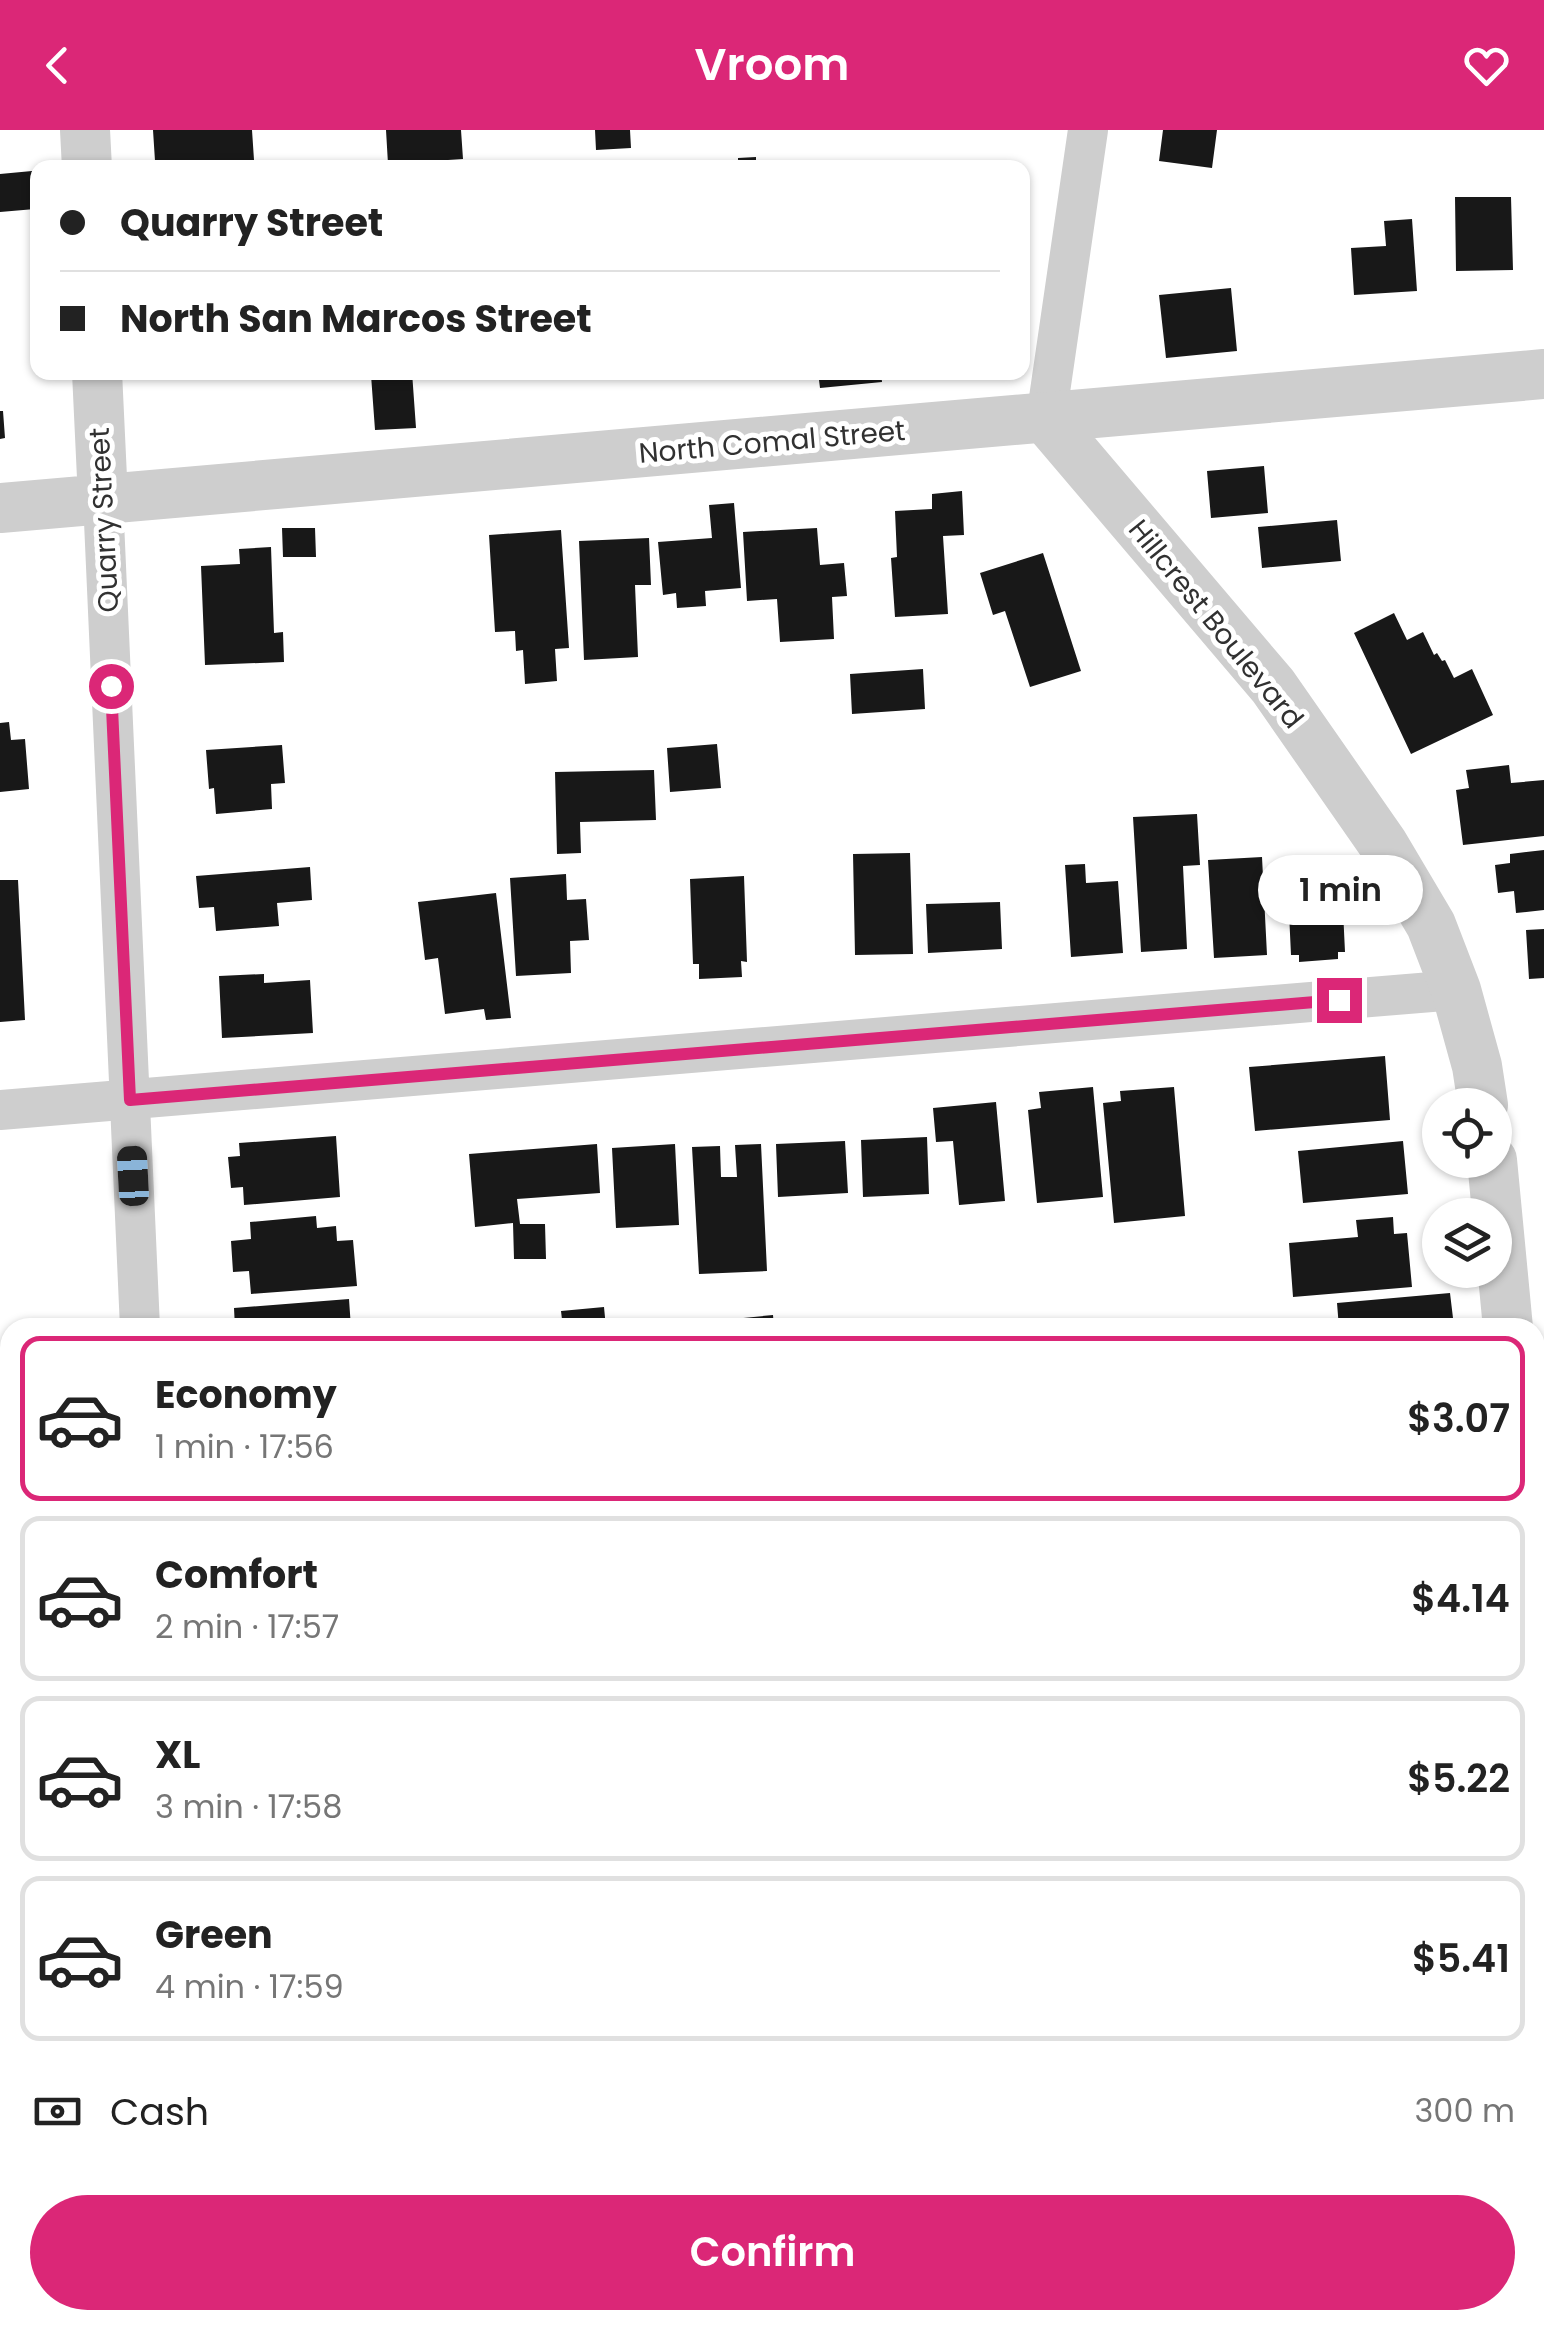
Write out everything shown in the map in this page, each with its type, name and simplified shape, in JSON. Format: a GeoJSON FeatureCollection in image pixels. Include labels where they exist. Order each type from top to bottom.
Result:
{"type":"FeatureCollection","features":[{"type":"Feature","properties":{"kind":"street"},"geometry":{"type":"LineString","coordinates":[[85,130],[87,160]]}},
{"type":"Feature","properties":{"kind":"street"},"geometry":{"type":"LineString","coordinates":[[1046,419],[1088,130]]}},
{"type":"Feature","properties":{"kind":"street","name":"North Comal Street"},"geometry":{"type":"LineString","coordinates":[[0,508],[1544,374]]}},
{"type":"Feature","properties":{"kind":"street","name":"Quarry Street"},"geometry":{"type":"LineString","coordinates":[[97,380],[140,1318]]}},
{"type":"Feature","properties":{"kind":"street","name":"Hillcrest Boulevard"},"geometry":{"type":"LineString","coordinates":[[1046,419],[1273,686],[1382,844],[1430,926],[1456,990],[1480,1088]]}},
{"type":"Feature","properties":{"kind":"street"},"geometry":{"type":"LineString","coordinates":[[0,1110],[1456,990]]}},
{"type":"Feature","properties":{"kind":"street"},"geometry":{"type":"LineString","coordinates":[[1494,1178],[1507,1318]]}},
{"type":"Feature","properties":{"kind":"building"},"geometry":{"type":"Polygon","coordinates":[[[153,130],[252,130],[254,160],[155,160],[153,130]]]}},
{"type":"Feature","properties":{"kind":"building"},"geometry":{"type":"Polygon","coordinates":[[[386,130],[461,130],[463,159],[388,160],[386,130]]]}},
{"type":"Feature","properties":{"kind":"building"},"geometry":{"type":"Polygon","coordinates":[[[595,130],[630,130],[631,148],[596,150],[595,130]]]}},
{"type":"Feature","properties":{"kind":"building"},"geometry":{"type":"Polygon","coordinates":[[[1163,130],[1217,130],[1212,168],[1159,161],[1163,130]]]}},
{"type":"Feature","properties":{"kind":"building"},"geometry":{"type":"Polygon","coordinates":[[[30,171],[30,209],[0,212],[0,174],[30,171]]]}},
{"type":"Feature","properties":{"kind":"building"},"geometry":{"type":"Polygon","coordinates":[[[1455,197],[1511,197],[1513,270],[1456,271],[1455,197]]]}},
{"type":"Feature","properties":{"kind":"building"},"geometry":{"type":"Polygon","coordinates":[[[1412,219],[1417,291],[1354,295],[1351,248],[1386,246],[1384,221],[1412,219]]]}},
{"type":"Feature","properties":{"kind":"building"},"geometry":{"type":"Polygon","coordinates":[[[1231,288],[1237,351],[1166,358],[1159,295],[1231,288]]]}},
{"type":"Feature","properties":{"kind":"building"},"geometry":{"type":"Polygon","coordinates":[[[371,380],[413,380],[416,428],[375,430],[371,380]]]}},
{"type":"Feature","properties":{"kind":"building"},"geometry":{"type":"Polygon","coordinates":[[[819,380],[882,380],[882,382],[820,388],[819,380]]]}},
{"type":"Feature","properties":{"kind":"building"},"geometry":{"type":"Polygon","coordinates":[[[0,411],[5,438],[0,439],[0,411]]]}},
{"type":"Feature","properties":{"kind":"building"},"geometry":{"type":"Polygon","coordinates":[[[1264,466],[1268,513],[1211,518],[1207,471],[1264,466]]]}},
{"type":"Feature","properties":{"kind":"building"},"geometry":{"type":"Polygon","coordinates":[[[962,491],[964,535],[943,536],[948,614],[895,617],[891,558],[897,557],[895,511],[932,509],[932,494],[962,491]]]}},
{"type":"Feature","properties":{"kind":"building"},"geometry":{"type":"Polygon","coordinates":[[[734,503],[741,588],[705,591],[706,606],[677,608],[676,593],[663,595],[658,542],[712,538],[709,505],[734,503]]]}},
{"type":"Feature","properties":{"kind":"building"},"geometry":{"type":"Polygon","coordinates":[[[1337,520],[1341,561],[1262,568],[1258,527],[1337,520]]]}},
{"type":"Feature","properties":{"kind":"building"},"geometry":{"type":"Polygon","coordinates":[[[282,528],[315,528],[316,557],[283,557],[282,528]]]}},
{"type":"Feature","properties":{"kind":"building"},"geometry":{"type":"Polygon","coordinates":[[[817,528],[820,565],[844,563],[847,596],[832,597],[834,639],[780,642],[777,599],[747,601],[743,532],[817,528]]]}},
{"type":"Feature","properties":{"kind":"building"},"geometry":{"type":"Polygon","coordinates":[[[561,530],[569,648],[555,649],[557,681],[525,684],[523,650],[516,651],[515,631],[495,632],[489,535],[561,530]]]}},
{"type":"Feature","properties":{"kind":"building"},"geometry":{"type":"Polygon","coordinates":[[[649,538],[651,585],[635,585],[638,657],[584,660],[579,541],[649,538]]]}},
{"type":"Feature","properties":{"kind":"building"},"geometry":{"type":"Polygon","coordinates":[[[271,547],[274,633],[283,632],[284,662],[205,665],[201,566],[240,564],[239,549],[271,547]]]}},
{"type":"Feature","properties":{"kind":"building"},"geometry":{"type":"Polygon","coordinates":[[[1043,553],[1081,671],[1030,687],[1005,611],[993,615],[980,573],[1043,553]]]}},
{"type":"Feature","properties":{"kind":"building"},"geometry":{"type":"Polygon","coordinates":[[[1394,613],[1407,640],[1423,632],[1434,655],[1437,653],[1445,660],[1454,678],[1472,669],[1493,715],[1411,754],[1354,633],[1394,613]]]}},
{"type":"Feature","properties":{"kind":"building"},"geometry":{"type":"Polygon","coordinates":[[[923,669],[925,709],[852,714],[850,674],[923,669]]]}},
{"type":"Feature","properties":{"kind":"building"},"geometry":{"type":"Polygon","coordinates":[[[9,722],[11,740],[25,739],[29,789],[0,792],[0,723],[9,722]]]}},
{"type":"Feature","properties":{"kind":"building"},"geometry":{"type":"Polygon","coordinates":[[[717,744],[721,788],[670,792],[667,748],[717,744]]]}},
{"type":"Feature","properties":{"kind":"building"},"geometry":{"type":"Polygon","coordinates":[[[282,745],[285,783],[271,784],[272,809],[216,814],[214,788],[209,789],[206,750],[282,745]]]}},
{"type":"Feature","properties":{"kind":"building"},"geometry":{"type":"Polygon","coordinates":[[[1509,765],[1511,783],[1544,780],[1544,836],[1463,845],[1456,790],[1469,788],[1466,770],[1509,765]]]}},
{"type":"Feature","properties":{"kind":"building"},"geometry":{"type":"Polygon","coordinates":[[[654,770],[656,820],[580,822],[581,853],[557,854],[555,772],[654,770]]]}},
{"type":"Feature","properties":{"kind":"building"},"geometry":{"type":"Polygon","coordinates":[[[1197,814],[1200,865],[1183,866],[1187,949],[1141,952],[1133,817],[1197,814]]]}},
{"type":"Feature","properties":{"kind":"building"},"geometry":{"type":"Polygon","coordinates":[[[1544,850],[1544,910],[1516,913],[1514,891],[1498,893],[1495,865],[1510,863],[1510,854],[1544,850]]]}},
{"type":"Feature","properties":{"kind":"building"},"geometry":{"type":"Polygon","coordinates":[[[910,853],[913,954],[855,955],[853,854],[910,853]]]}},
{"type":"Feature","properties":{"kind":"building"},"geometry":{"type":"Polygon","coordinates":[[[1262,857],[1267,955],[1214,958],[1208,860],[1262,857]]]}},
{"type":"Feature","properties":{"kind":"building"},"geometry":{"type":"Polygon","coordinates":[[[1085,864],[1086,883],[1118,881],[1123,953],[1071,957],[1065,865],[1085,864]]]}},
{"type":"Feature","properties":{"kind":"building"},"geometry":{"type":"Polygon","coordinates":[[[310,867],[312,900],[277,903],[279,926],[216,931],[214,907],[199,908],[196,876],[310,867]]]}},
{"type":"Feature","properties":{"kind":"building"},"geometry":{"type":"Polygon","coordinates":[[[1341,868],[1345,952],[1338,952],[1338,959],[1299,962],[1299,955],[1291,955],[1287,870],[1341,868]]]}},
{"type":"Feature","properties":{"kind":"building"},"geometry":{"type":"Polygon","coordinates":[[[566,874],[567,900],[586,899],[589,940],[570,941],[571,973],[516,976],[510,878],[566,874]]]}},
{"type":"Feature","properties":{"kind":"building"},"geometry":{"type":"Polygon","coordinates":[[[744,876],[747,962],[741,961],[742,977],[699,979],[699,964],[693,964],[690,879],[744,876]]]}},
{"type":"Feature","properties":{"kind":"building"},"geometry":{"type":"Polygon","coordinates":[[[0,880],[18,880],[25,1020],[0,1022],[0,880]]]}},
{"type":"Feature","properties":{"kind":"building"},"geometry":{"type":"Polygon","coordinates":[[[496,893],[511,1018],[486,1020],[484,1009],[445,1014],[438,958],[425,960],[418,902],[496,893]]]}},
{"type":"Feature","properties":{"kind":"building"},"geometry":{"type":"Polygon","coordinates":[[[1000,902],[1002,949],[928,953],[926,904],[1000,902]]]}},
{"type":"Feature","properties":{"kind":"building"},"geometry":{"type":"Polygon","coordinates":[[[1544,929],[1544,978],[1529,979],[1526,930],[1544,929]]]}},
{"type":"Feature","properties":{"kind":"building"},"geometry":{"type":"Polygon","coordinates":[[[264,974],[264,983],[310,980],[313,1033],[222,1038],[219,976],[264,974]]]}},
{"type":"Feature","properties":{"kind":"building"},"geometry":{"type":"Polygon","coordinates":[[[1385,1056],[1390,1120],[1255,1131],[1249,1067],[1385,1056]]]}},
{"type":"Feature","properties":{"kind":"building"},"geometry":{"type":"Polygon","coordinates":[[[1093,1087],[1103,1197],[1037,1203],[1028,1110],[1041,1108],[1039,1092],[1093,1087]]]}},
{"type":"Feature","properties":{"kind":"building"},"geometry":{"type":"Polygon","coordinates":[[[1174,1087],[1185,1216],[1114,1223],[1103,1103],[1121,1101],[1120,1091],[1174,1087]]]}},
{"type":"Feature","properties":{"kind":"building"},"geometry":{"type":"Polygon","coordinates":[[[996,1102],[1005,1201],[959,1205],[953,1141],[936,1142],[933,1108],[996,1102]]]}},
{"type":"Feature","properties":{"kind":"building"},"geometry":{"type":"Polygon","coordinates":[[[336,1136],[340,1197],[244,1205],[243,1187],[231,1188],[228,1157],[240,1156],[239,1143],[336,1136]]]}},
{"type":"Feature","properties":{"kind":"building"},"geometry":{"type":"Polygon","coordinates":[[[927,1137],[929,1194],[863,1197],[861,1140],[927,1137]]]}},
{"type":"Feature","properties":{"kind":"building"},"geometry":{"type":"Polygon","coordinates":[[[845,1141],[848,1193],[778,1197],[776,1144],[845,1141]]]}},
{"type":"Feature","properties":{"kind":"building"},"geometry":{"type":"Polygon","coordinates":[[[1403,1141],[1408,1194],[1303,1203],[1298,1151],[1403,1141]]]}},
{"type":"Feature","properties":{"kind":"building"},"geometry":{"type":"Polygon","coordinates":[[[597,1144],[600,1193],[517,1199],[520,1224],[545,1224],[546,1259],[514,1259],[513,1223],[475,1227],[469,1154],[597,1144]]]}},
{"type":"Feature","properties":{"kind":"building"},"geometry":{"type":"Polygon","coordinates":[[[675,1144],[679,1225],[616,1228],[612,1148],[675,1144]]]}},
{"type":"Feature","properties":{"kind":"building"},"geometry":{"type":"Polygon","coordinates":[[[761,1144],[767,1271],[699,1274],[692,1147],[720,1146],[721,1177],[737,1177],[735,1145],[761,1144]]]}},
{"type":"Feature","properties":{"kind":"building"},"geometry":{"type":"Polygon","coordinates":[[[316,1216],[317,1228],[336,1226],[337,1241],[353,1240],[357,1286],[251,1294],[249,1271],[233,1272],[231,1241],[251,1239],[250,1222],[316,1216]]]}},
{"type":"Feature","properties":{"kind":"building"},"geometry":{"type":"Polygon","coordinates":[[[1393,1217],[1394,1234],[1407,1233],[1412,1287],[1293,1297],[1289,1243],[1358,1237],[1356,1220],[1393,1217]]]}},
{"type":"Feature","properties":{"kind":"building"},"geometry":{"type":"Polygon","coordinates":[[[1450,1293],[1453,1318],[1338,1318],[1337,1303],[1450,1293]]]}},
{"type":"Feature","properties":{"kind":"building"},"geometry":{"type":"Polygon","coordinates":[[[349,1299],[350,1318],[234,1318],[234,1308],[349,1299]]]}},
{"type":"Feature","properties":{"kind":"building"},"geometry":{"type":"Polygon","coordinates":[[[604,1307],[605,1318],[562,1318],[561,1311],[604,1307]]]}},
{"type":"Feature","properties":{"kind":"route"},"geometry":{"type":"LineString","coordinates":[[111,686],[130,1100],[1339,1000]]}}]}
